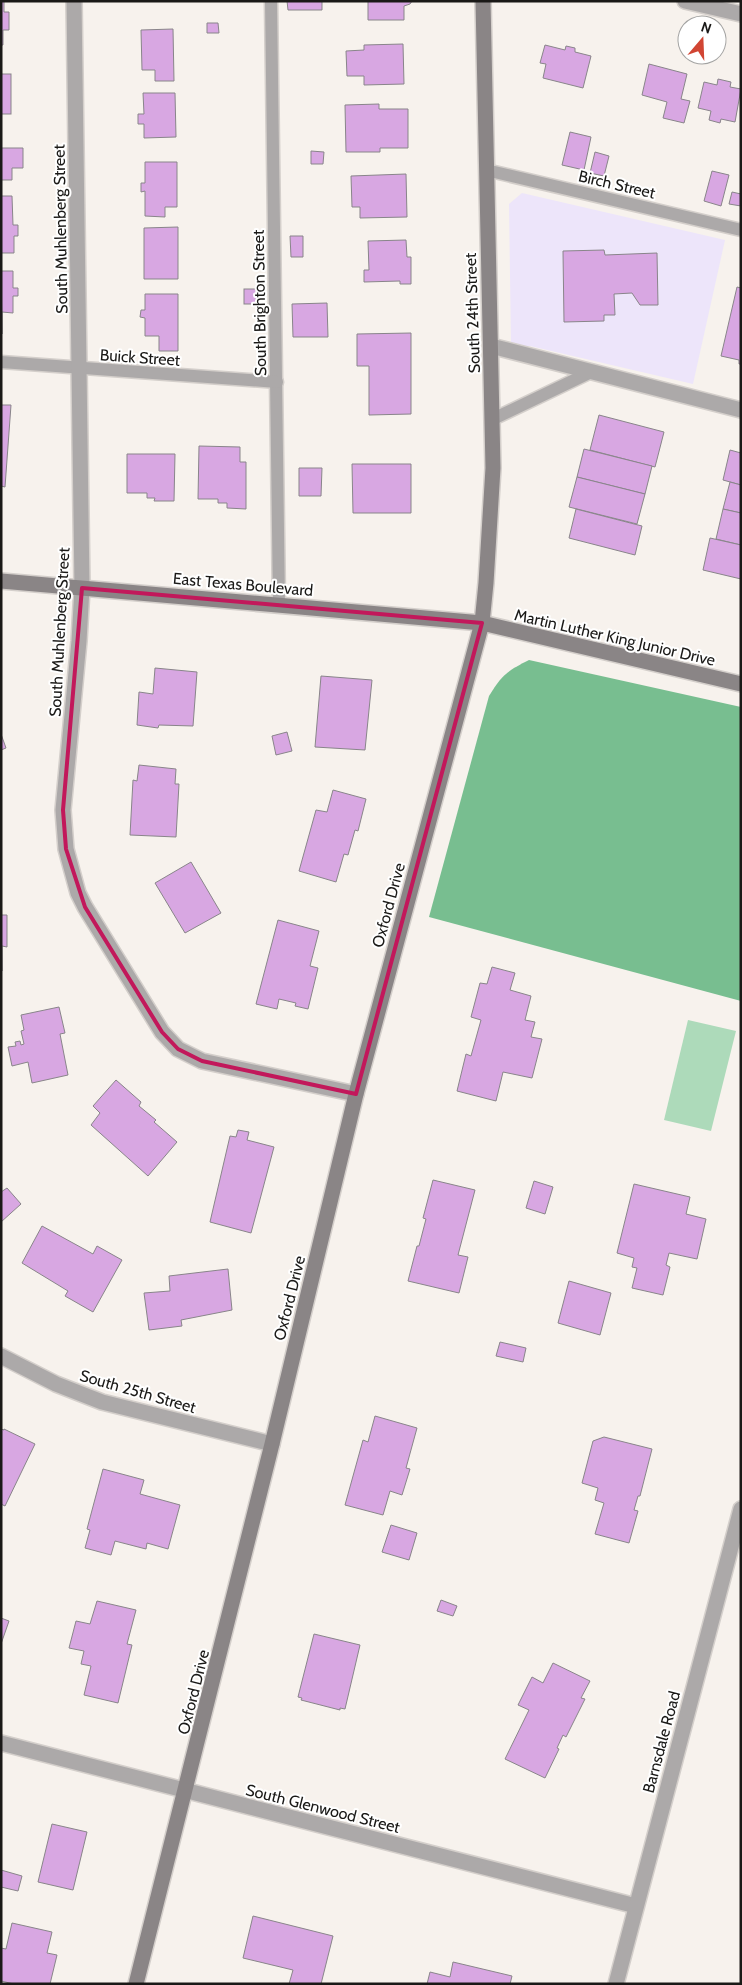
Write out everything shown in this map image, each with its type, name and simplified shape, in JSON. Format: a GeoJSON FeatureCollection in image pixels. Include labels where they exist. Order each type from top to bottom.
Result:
{"type":"FeatureCollection","features":[{"type":"Feature","properties":{"kind":"main road","name":"South 24th Street"},"geometry":{"type":"LineString","coordinates":[[482,623],[492,496],[493,419],[483,1]]}},
{"type":"Feature","properties":{"kind":"main road","name":"East Texas Boulevard"},"geometry":{"type":"LineString","coordinates":[[1,581],[482,623]]}},
{"type":"Feature","properties":{"kind":"main road","name":"Martin Luther King Junior Drive"},"geometry":{"type":"LineString","coordinates":[[482,623],[741,684]]}},
{"type":"Feature","properties":{"kind":"main road","name":"Oxford Drive"},"geometry":{"type":"LineString","coordinates":[[136,1984],[272,1444],[356,1094],[482,623]]}},
{"type":"Feature","properties":{"kind":"street","name":"South Muhlenberg Street"},"geometry":{"type":"LineString","coordinates":[[74,1],[82,588],[79,641],[63,810],[66,848],[78,893],[84,907],[162,1032],[178,1049],[202,1061],[356,1094]]}},
{"type":"Feature","properties":{"kind":"street"},"geometry":{"type":"LineString","coordinates":[[690,2],[741,14]]}},
{"type":"Feature","properties":{"kind":"street"},"geometry":{"type":"LineString","coordinates":[[490,346],[589,373],[741,410]]}},
{"type":"Feature","properties":{"kind":"street","name":"South 25th Street"},"geometry":{"type":"LineString","coordinates":[[1,1356],[56,1384],[102,1402],[272,1444]]}},
{"type":"Feature","properties":{"kind":"street","name":"Barnsdale Road"},"geometry":{"type":"LineString","coordinates":[[616,1984],[741,1509]]}},
{"type":"Feature","properties":{"kind":"street","name":"South Glenwood Street"},"geometry":{"type":"LineString","coordinates":[[1,1743],[636,1906]]}},
{"type":"Feature","properties":{"kind":"lane","name":"South Brighton Street"},"geometry":{"type":"LineString","coordinates":[[271,1],[279,605]]}},
{"type":"Feature","properties":{"kind":"lane","name":"Birch Street"},"geometry":{"type":"LineString","coordinates":[[486,170],[741,230]]}},
{"type":"Feature","properties":{"kind":"lane","name":"Buick Street"},"geometry":{"type":"LineString","coordinates":[[1,362],[276,382]]}},
{"type":"Feature","properties":{"kind":"lane"},"geometry":{"type":"LineString","coordinates":[[493,419],[589,373]]}},
{"type":"Feature","properties":{"kind":"highlighted area"},"geometry":{"type":"Polygon","coordinates":[[[82,588],[482,623],[356,1094],[202,1061],[178,1049],[162,1032],[85,907],[66,849],[63,810],[82,588]]]}},
{"type":"Feature","properties":{"kind":"shaded area"},"geometry":{"type":"Polygon","coordinates":[[[522,193],[725,240],[693,384],[530,346],[511,346],[509,204],[522,193]]]}},
{"type":"Feature","properties":{"kind":"green space"},"geometry":{"type":"Polygon","coordinates":[[[529,660],[741,707],[741,1001],[429,917],[489,696],[506,674],[529,660]]]}},
{"type":"Feature","properties":{"kind":"green space"},"geometry":{"type":"Polygon","coordinates":[[[688,1020],[736,1031],[711,1131],[664,1120],[688,1020]]]}},
{"type":"Feature","properties":{"kind":"building"},"geometry":{"type":"Polygon","coordinates":[[[1,1],[4,1],[4,12],[9,12],[9,30],[3,30],[3,45],[1,45],[1,1]]]}},
{"type":"Feature","properties":{"kind":"building"},"geometry":{"type":"Polygon","coordinates":[[[287,1],[322,1],[322,10],[288,10],[287,1]]]}},
{"type":"Feature","properties":{"kind":"building"},"geometry":{"type":"Polygon","coordinates":[[[368,1],[412,1],[404,6],[404,20],[368,20],[368,1]]]}},
{"type":"Feature","properties":{"kind":"building"},"geometry":{"type":"Polygon","coordinates":[[[207,23],[218,23],[219,33],[207,33],[207,23]]]}},
{"type":"Feature","properties":{"kind":"building"},"geometry":{"type":"Polygon","coordinates":[[[173,29],[174,81],[155,81],[155,70],[142,70],[141,30],[173,29]]]}},
{"type":"Feature","properties":{"kind":"building"},"geometry":{"type":"Polygon","coordinates":[[[403,44],[404,84],[364,85],[364,76],[347,76],[346,51],[364,50],[364,45],[403,44]]]}},
{"type":"Feature","properties":{"kind":"building"},"geometry":{"type":"Polygon","coordinates":[[[545,45],[565,50],[566,46],[575,48],[575,52],[591,56],[583,88],[543,78],[546,64],[540,63],[545,45]]]}},
{"type":"Feature","properties":{"kind":"building"},"geometry":{"type":"Polygon","coordinates":[[[649,64],[687,74],[681,99],[690,101],[684,123],[663,118],[667,102],[642,95],[649,64]]]}},
{"type":"Feature","properties":{"kind":"building"},"geometry":{"type":"Polygon","coordinates":[[[1,74],[11,74],[11,114],[1,114],[1,74]]]}},
{"type":"Feature","properties":{"kind":"building"},"geometry":{"type":"Polygon","coordinates":[[[718,79],[731,82],[730,87],[741,89],[735,122],[721,119],[720,123],[709,120],[711,111],[698,108],[704,82],[717,85],[718,79]]]}},
{"type":"Feature","properties":{"kind":"building"},"geometry":{"type":"Polygon","coordinates":[[[143,93],[175,93],[176,137],[144,138],[144,124],[138,124],[138,114],[144,114],[143,93]]]}},
{"type":"Feature","properties":{"kind":"building"},"geometry":{"type":"Polygon","coordinates":[[[379,104],[379,109],[408,109],[408,148],[380,148],[380,152],[346,152],[345,105],[379,104]]]}},
{"type":"Feature","properties":{"kind":"building"},"geometry":{"type":"Polygon","coordinates":[[[570,132],[591,137],[584,170],[562,165],[570,132]]]}},
{"type":"Feature","properties":{"kind":"building"},"geometry":{"type":"Polygon","coordinates":[[[1,148],[23,148],[23,168],[12,168],[12,180],[1,180],[1,148]]]}},
{"type":"Feature","properties":{"kind":"building"},"geometry":{"type":"Polygon","coordinates":[[[311,151],[324,152],[323,164],[311,164],[311,151]]]}},
{"type":"Feature","properties":{"kind":"building"},"geometry":{"type":"Polygon","coordinates":[[[595,152],[609,156],[604,176],[590,173],[595,152]]]}},
{"type":"Feature","properties":{"kind":"building"},"geometry":{"type":"Polygon","coordinates":[[[145,162],[177,162],[177,207],[165,207],[165,217],[145,216],[145,191],[141,192],[141,183],[145,183],[145,162]]]}},
{"type":"Feature","properties":{"kind":"building"},"geometry":{"type":"Polygon","coordinates":[[[712,171],[729,175],[721,206],[704,201],[712,171]]]}},
{"type":"Feature","properties":{"kind":"building"},"geometry":{"type":"Polygon","coordinates":[[[406,174],[407,217],[360,218],[360,207],[352,207],[351,176],[406,174]]]}},
{"type":"Feature","properties":{"kind":"building"},"geometry":{"type":"Polygon","coordinates":[[[732,192],[741,194],[741,206],[729,204],[732,192]]]}},
{"type":"Feature","properties":{"kind":"building"},"geometry":{"type":"Polygon","coordinates":[[[1,196],[12,196],[13,225],[18,225],[18,236],[14,236],[14,253],[1,253],[1,196]]]}},
{"type":"Feature","properties":{"kind":"building"},"geometry":{"type":"Polygon","coordinates":[[[178,227],[178,279],[144,279],[144,228],[178,227]]]}},
{"type":"Feature","properties":{"kind":"building"},"geometry":{"type":"Polygon","coordinates":[[[290,236],[303,236],[303,257],[291,257],[290,236]]]}},
{"type":"Feature","properties":{"kind":"building"},"geometry":{"type":"Polygon","coordinates":[[[406,240],[407,257],[411,257],[411,284],[400,284],[400,281],[364,282],[364,270],[369,270],[368,241],[406,240]]]}},
{"type":"Feature","properties":{"kind":"building"},"geometry":{"type":"Polygon","coordinates":[[[604,250],[605,255],[657,253],[658,305],[640,305],[632,293],[614,294],[615,315],[604,315],[604,321],[564,322],[563,251],[604,250]]]}},
{"type":"Feature","properties":{"kind":"building"},"geometry":{"type":"Polygon","coordinates":[[[1,271],[13,271],[13,288],[18,288],[18,296],[13,296],[13,313],[2,312],[2,334],[1,271]]]}},
{"type":"Feature","properties":{"kind":"building"},"geometry":{"type":"Polygon","coordinates":[[[737,287],[741,288],[741,364],[739,364],[739,360],[721,356],[737,287]]]}},
{"type":"Feature","properties":{"kind":"building"},"geometry":{"type":"Polygon","coordinates":[[[244,289],[256,289],[256,304],[244,304],[244,289]]]}},
{"type":"Feature","properties":{"kind":"building"},"geometry":{"type":"Polygon","coordinates":[[[145,294],[178,294],[178,351],[159,351],[159,336],[145,336],[145,318],[140,317],[141,310],[145,310],[145,294]]]}},
{"type":"Feature","properties":{"kind":"building"},"geometry":{"type":"Polygon","coordinates":[[[327,303],[328,337],[293,337],[292,304],[327,303]]]}},
{"type":"Feature","properties":{"kind":"building"},"geometry":{"type":"Polygon","coordinates":[[[411,333],[411,414],[369,415],[369,366],[357,366],[357,334],[411,333]]]}},
{"type":"Feature","properties":{"kind":"building"},"geometry":{"type":"Polygon","coordinates":[[[1,405],[11,405],[5,487],[1,486],[1,405]]]}},
{"type":"Feature","properties":{"kind":"building"},"geometry":{"type":"Polygon","coordinates":[[[599,415],[664,432],[655,467],[590,450],[599,415]]]}},
{"type":"Feature","properties":{"kind":"building"},"geometry":{"type":"Polygon","coordinates":[[[199,446],[240,447],[240,462],[246,462],[246,509],[227,508],[227,503],[218,503],[218,499],[198,499],[199,446]]]}},
{"type":"Feature","properties":{"kind":"building"},"geometry":{"type":"Polygon","coordinates":[[[584,449],[652,466],[645,494],[577,477],[584,449]]]}},
{"type":"Feature","properties":{"kind":"building"},"geometry":{"type":"Polygon","coordinates":[[[730,450],[741,453],[741,485],[723,480],[730,450]]]}},
{"type":"Feature","properties":{"kind":"building"},"geometry":{"type":"Polygon","coordinates":[[[127,454],[175,454],[174,501],[154,501],[155,498],[147,498],[147,493],[127,493],[127,454]]]}},
{"type":"Feature","properties":{"kind":"building"},"geometry":{"type":"Polygon","coordinates":[[[352,464],[411,464],[411,513],[353,513],[352,464]]]}},
{"type":"Feature","properties":{"kind":"building"},"geometry":{"type":"Polygon","coordinates":[[[299,468],[322,468],[321,496],[299,496],[299,468]]]}},
{"type":"Feature","properties":{"kind":"building"},"geometry":{"type":"Polygon","coordinates":[[[577,477],[645,494],[637,524],[569,507],[577,477]]]}},
{"type":"Feature","properties":{"kind":"building"},"geometry":{"type":"Polygon","coordinates":[[[730,482],[741,485],[741,513],[723,509],[730,482]]]}},
{"type":"Feature","properties":{"kind":"building"},"geometry":{"type":"Polygon","coordinates":[[[576,509],[642,526],[635,555],[569,538],[576,509]]]}},
{"type":"Feature","properties":{"kind":"building"},"geometry":{"type":"Polygon","coordinates":[[[723,509],[741,513],[741,545],[716,539],[723,509]]]}},
{"type":"Feature","properties":{"kind":"building"},"geometry":{"type":"Polygon","coordinates":[[[710,538],[741,545],[741,579],[703,570],[710,538]]]}},
{"type":"Feature","properties":{"kind":"building"},"geometry":{"type":"Polygon","coordinates":[[[155,668],[197,672],[193,726],[159,725],[158,728],[137,725],[139,692],[153,694],[155,668]]]}},
{"type":"Feature","properties":{"kind":"building"},"geometry":{"type":"Polygon","coordinates":[[[321,676],[372,680],[365,750],[315,747],[321,676]]]}},
{"type":"Feature","properties":{"kind":"building"},"geometry":{"type":"Polygon","coordinates":[[[287,732],[292,751],[276,755],[272,736],[287,732]]]}},
{"type":"Feature","properties":{"kind":"building"},"geometry":{"type":"Polygon","coordinates":[[[1,734],[6,748],[1,750],[1,734]]]}},
{"type":"Feature","properties":{"kind":"building"},"geometry":{"type":"Polygon","coordinates":[[[139,765],[176,769],[175,784],[179,784],[176,837],[130,835],[133,780],[137,781],[139,765]]]}},
{"type":"Feature","properties":{"kind":"building"},"geometry":{"type":"Polygon","coordinates":[[[333,790],[366,799],[358,831],[355,830],[348,855],[344,854],[336,882],[299,871],[316,810],[327,812],[333,790]]]}},
{"type":"Feature","properties":{"kind":"building"},"geometry":{"type":"Polygon","coordinates":[[[191,862],[221,913],[185,933],[155,883],[191,862]]]}},
{"type":"Feature","properties":{"kind":"building"},"geometry":{"type":"Polygon","coordinates":[[[1,915],[7,915],[7,947],[2,946],[2,971],[1,915]]]}},
{"type":"Feature","properties":{"kind":"building"},"geometry":{"type":"Polygon","coordinates":[[[278,920],[319,931],[310,966],[318,968],[308,1009],[295,1006],[296,1003],[279,999],[277,1009],[256,1004],[278,920]]]}},
{"type":"Feature","properties":{"kind":"building"},"geometry":{"type":"Polygon","coordinates":[[[492,967],[515,973],[510,990],[531,996],[525,1020],[535,1022],[531,1037],[542,1039],[532,1078],[503,1072],[496,1101],[457,1091],[466,1054],[471,1056],[481,1020],[471,1017],[480,983],[487,984],[492,967]]]}},
{"type":"Feature","properties":{"kind":"building"},"geometry":{"type":"Polygon","coordinates":[[[59,1007],[65,1033],[60,1034],[68,1075],[32,1083],[28,1062],[12,1066],[8,1047],[16,1046],[15,1042],[20,1041],[21,1045],[24,1044],[21,1031],[24,1030],[21,1015],[59,1007]]]}},
{"type":"Feature","properties":{"kind":"building"},"geometry":{"type":"Polygon","coordinates":[[[116,1080],[141,1102],[139,1106],[156,1120],[154,1122],[177,1142],[148,1176],[91,1125],[100,1113],[93,1106],[116,1080]]]}},
{"type":"Feature","properties":{"kind":"building"},"geometry":{"type":"Polygon","coordinates":[[[238,1130],[249,1132],[247,1140],[274,1147],[251,1233],[210,1222],[230,1136],[236,1137],[238,1130]]]}},
{"type":"Feature","properties":{"kind":"building"},"geometry":{"type":"Polygon","coordinates":[[[433,1180],[475,1190],[458,1255],[468,1257],[459,1293],[408,1281],[426,1219],[423,1218],[433,1180]]]}},
{"type":"Feature","properties":{"kind":"building"},"geometry":{"type":"Polygon","coordinates":[[[534,1181],[553,1187],[545,1214],[526,1208],[534,1181]]]}},
{"type":"Feature","properties":{"kind":"building"},"geometry":{"type":"Polygon","coordinates":[[[634,1184],[690,1197],[686,1214],[706,1219],[697,1259],[669,1253],[666,1265],[670,1267],[663,1295],[632,1288],[637,1268],[632,1267],[634,1258],[617,1253],[634,1184]]]}},
{"type":"Feature","properties":{"kind":"building"},"geometry":{"type":"Polygon","coordinates":[[[7,1188],[21,1204],[1,1222],[1,1192],[7,1188]]]}},
{"type":"Feature","properties":{"kind":"building"},"geometry":{"type":"Polygon","coordinates":[[[42,1226],[93,1254],[97,1246],[122,1260],[93,1312],[65,1296],[68,1291],[22,1263],[42,1226]]]}},
{"type":"Feature","properties":{"kind":"building"},"geometry":{"type":"Polygon","coordinates":[[[228,1269],[232,1310],[181,1320],[182,1326],[149,1330],[144,1293],[170,1291],[169,1276],[228,1269]]]}},
{"type":"Feature","properties":{"kind":"building"},"geometry":{"type":"Polygon","coordinates":[[[569,1281],[611,1293],[600,1335],[558,1323],[569,1281]]]}},
{"type":"Feature","properties":{"kind":"building"},"geometry":{"type":"Polygon","coordinates":[[[500,1342],[526,1348],[523,1362],[496,1356],[500,1342]]]}},
{"type":"Feature","properties":{"kind":"building"},"geometry":{"type":"Polygon","coordinates":[[[375,1416],[417,1428],[406,1468],[410,1469],[402,1495],[390,1491],[383,1515],[345,1505],[363,1440],[368,1442],[375,1416]]]}},
{"type":"Feature","properties":{"kind":"building"},"geometry":{"type":"Polygon","coordinates":[[[1,1429],[35,1444],[5,1506],[1,1504],[1,1429]]]}},
{"type":"Feature","properties":{"kind":"building"},"geometry":{"type":"Polygon","coordinates":[[[604,1437],[652,1449],[640,1496],[638,1496],[634,1510],[638,1511],[629,1543],[595,1534],[604,1503],[595,1500],[598,1488],[582,1483],[593,1441],[604,1437]]]}},
{"type":"Feature","properties":{"kind":"building"},"geometry":{"type":"Polygon","coordinates":[[[103,1469],[144,1480],[140,1494],[180,1505],[168,1549],[147,1543],[146,1549],[115,1541],[111,1555],[85,1548],[90,1530],[87,1529],[103,1469]]]}},
{"type":"Feature","properties":{"kind":"building"},"geometry":{"type":"Polygon","coordinates":[[[391,1525],[417,1533],[409,1560],[382,1552],[391,1525]]]}},
{"type":"Feature","properties":{"kind":"building"},"geometry":{"type":"Polygon","coordinates":[[[441,1600],[457,1606],[453,1616],[437,1611],[441,1600]]]}},
{"type":"Feature","properties":{"kind":"building"},"geometry":{"type":"Polygon","coordinates":[[[97,1601],[136,1610],[127,1644],[132,1645],[118,1703],[84,1695],[91,1666],[81,1664],[84,1651],[69,1648],[76,1621],[90,1624],[97,1601]]]}},
{"type":"Feature","properties":{"kind":"building"},"geometry":{"type":"Polygon","coordinates":[[[1,1618],[9,1621],[1,1644],[1,1618]]]}},
{"type":"Feature","properties":{"kind":"building"},"geometry":{"type":"Polygon","coordinates":[[[314,1634],[360,1645],[345,1709],[340,1708],[340,1710],[301,1700],[302,1698],[298,1697],[314,1634]]]}},
{"type":"Feature","properties":{"kind":"building"},"geometry":{"type":"Polygon","coordinates":[[[553,1663],[590,1681],[581,1698],[585,1699],[566,1737],[563,1735],[557,1748],[559,1749],[545,1778],[505,1759],[529,1710],[518,1705],[532,1677],[543,1683],[553,1663]]]}},
{"type":"Feature","properties":{"kind":"building"},"geometry":{"type":"Polygon","coordinates":[[[52,1824],[87,1832],[73,1890],[38,1882],[52,1824]]]}},
{"type":"Feature","properties":{"kind":"building"},"geometry":{"type":"Polygon","coordinates":[[[1,1870],[22,1876],[18,1891],[1,1887],[1,1870]]]}},
{"type":"Feature","properties":{"kind":"building"},"geometry":{"type":"Polygon","coordinates":[[[253,1916],[333,1936],[321,1984],[289,1984],[293,1970],[243,1958],[253,1916]]]}},
{"type":"Feature","properties":{"kind":"building"},"geometry":{"type":"Polygon","coordinates":[[[12,1923],[52,1932],[47,1953],[57,1955],[50,1984],[14,1984],[1,1981],[1,1948],[6,1949],[12,1923]]]}},
{"type":"Feature","properties":{"kind":"building"},"geometry":{"type":"Polygon","coordinates":[[[453,1962],[512,1976],[510,1984],[427,1984],[430,1972],[450,1977],[453,1962]]]}}]}
